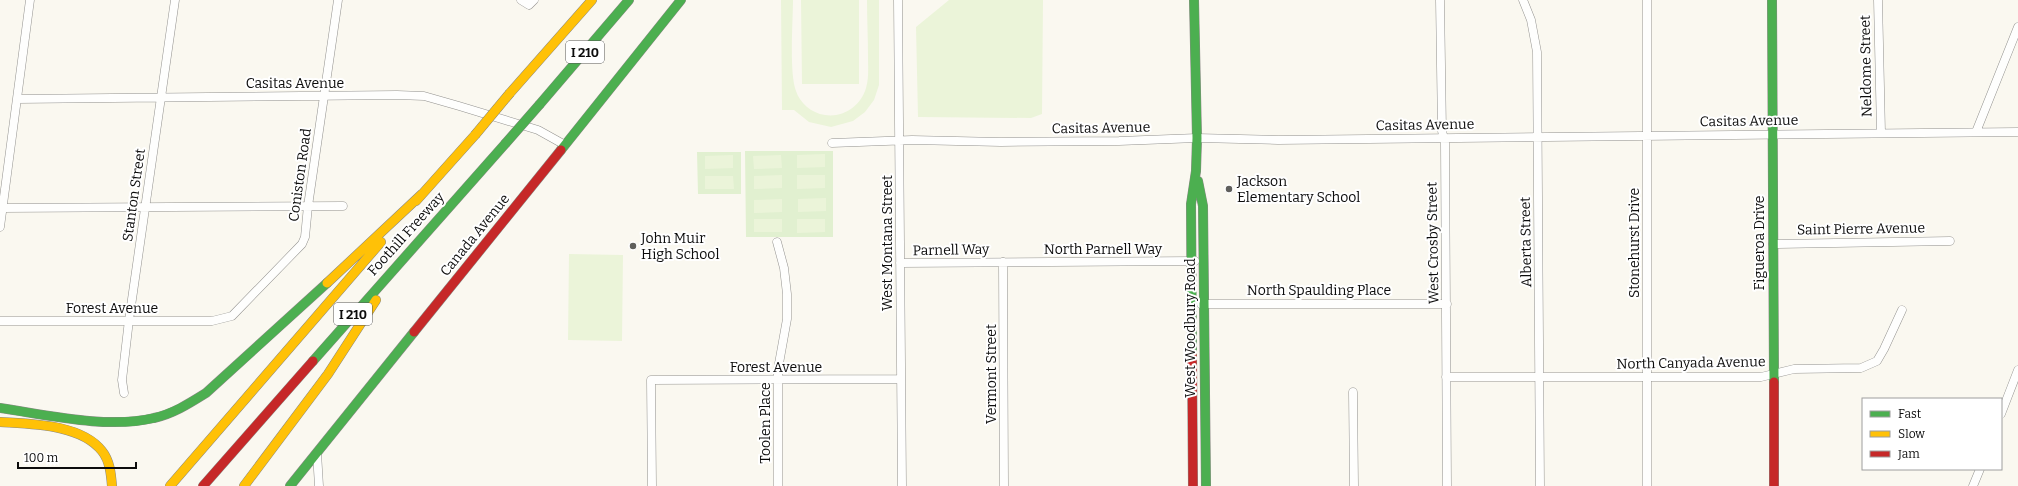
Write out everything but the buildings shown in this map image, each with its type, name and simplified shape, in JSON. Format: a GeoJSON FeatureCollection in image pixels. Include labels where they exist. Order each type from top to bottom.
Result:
{"type":"FeatureCollection","features":[{"type":"Feature","properties":{"kind":"main road","name":"Foothill Freeway"},"geometry":{"type":"LineString","coordinates":[[170,486],[592,0]]}},
{"type":"Feature","properties":{"kind":"main road","name":"Foothill Freeway"},"geometry":{"type":"LineString","coordinates":[[203,486],[403,257],[540,104],[629,0]]}},
{"type":"Feature","properties":{"kind":"main road","name":"Canada Avenue"},"geometry":{"type":"LineString","coordinates":[[290,486],[681,0]]}},
{"type":"Feature","properties":{"kind":"main road","name":"West Woodbury Road"},"geometry":{"type":"LineString","coordinates":[[1193,486],[1191,204],[1196,171],[1197,138],[1194,0]]}},
{"type":"Feature","properties":{"kind":"main road","name":"Figueroa Drive"},"geometry":{"type":"LineString","coordinates":[[1772,0],[1774,486]]}},
{"type":"Feature","properties":{"kind":"main road","name":"West Woodbury Road"},"geometry":{"type":"LineString","coordinates":[[1196,171],[1203,206],[1206,486]]}},
{"type":"Feature","properties":{"kind":"main road"},"geometry":{"type":"LineString","coordinates":[[0,408],[113,422],[137,421],[155,418],[188,405],[206,393],[242,362],[422,194]]}},
{"type":"Feature","properties":{"kind":"main road"},"geometry":{"type":"LineString","coordinates":[[244,486],[328,374],[403,257]]}},
{"type":"Feature","properties":{"kind":"main road"},"geometry":{"type":"LineString","coordinates":[[0,422],[65,430],[83,435],[97,445],[107,460],[112,475],[112,486]]}},
{"type":"Feature","properties":{"kind":"street"},"geometry":{"type":"LineString","coordinates":[[0,226],[30,0]]}},
{"type":"Feature","properties":{"kind":"street","name":"Stanton Street"},"geometry":{"type":"LineString","coordinates":[[124,393],[122,380],[129,320],[174,0]]}},
{"type":"Feature","properties":{"kind":"street","name":"Coniston Road"},"geometry":{"type":"LineString","coordinates":[[223,320],[232,316],[302,244],[305,238],[308,206],[338,0]]}},
{"type":"Feature","properties":{"kind":"street"},"geometry":{"type":"LineString","coordinates":[[521,0],[529,5],[534,0]]}},
{"type":"Feature","properties":{"kind":"street","name":"West Montana Street"},"geometry":{"type":"LineString","coordinates":[[898,0],[902,486]]}},
{"type":"Feature","properties":{"kind":"street","name":"West Crosby Street"},"geometry":{"type":"LineString","coordinates":[[1440,0],[1447,304],[1447,486]]}},
{"type":"Feature","properties":{"kind":"street","name":"Alberta Street"},"geometry":{"type":"LineString","coordinates":[[1523,0],[1534,30],[1537,52],[1540,486]]}},
{"type":"Feature","properties":{"kind":"street","name":"Stonehurst Drive"},"geometry":{"type":"LineString","coordinates":[[1647,0],[1647,486]]}},
{"type":"Feature","properties":{"kind":"street","name":"Neldome Street"},"geometry":{"type":"LineString","coordinates":[[1878,0],[1881,132]]}},
{"type":"Feature","properties":{"kind":"street"},"geometry":{"type":"LineString","coordinates":[[1976,132],[2018,27]]}},
{"type":"Feature","properties":{"kind":"street","name":"Casitas Avenue"},"geometry":{"type":"LineString","coordinates":[[17,99],[161,96],[424,96],[538,130],[565,145]]}},
{"type":"Feature","properties":{"kind":"street","name":"Casitas Avenue"},"geometry":{"type":"LineString","coordinates":[[832,143],[899,141],[1111,142],[1197,138],[1278,140],[1773,133],[2018,132]]}},
{"type":"Feature","properties":{"kind":"street"},"geometry":{"type":"LineString","coordinates":[[2,208],[343,206]]}},
{"type":"Feature","properties":{"kind":"street","name":"Saint Pierre Avenue"},"geometry":{"type":"LineString","coordinates":[[1773,244],[1950,241]]}},
{"type":"Feature","properties":{"kind":"street","name":"Toolen Place"},"geometry":{"type":"LineString","coordinates":[[777,242],[784,268],[787,294],[787,319],[778,369],[778,486]]}},
{"type":"Feature","properties":{"kind":"street","name":"North Parnell Way"},"geometry":{"type":"LineString","coordinates":[[1003,262],[1204,261]]}},
{"type":"Feature","properties":{"kind":"street","name":"Parnell Way"},"geometry":{"type":"LineString","coordinates":[[900,263],[1003,262]]}},
{"type":"Feature","properties":{"kind":"street","name":"Vermont Street"},"geometry":{"type":"LineString","coordinates":[[1003,262],[1004,486]]}},
{"type":"Feature","properties":{"kind":"street","name":"North Spaulding Place"},"geometry":{"type":"LineString","coordinates":[[1192,305],[1203,303],[1447,304]]}},
{"type":"Feature","properties":{"kind":"street","name":"North Canyada Avenue"},"geometry":{"type":"LineString","coordinates":[[1446,377],[1761,377],[1794,369],[1861,368],[1877,361],[1902,310]]}},
{"type":"Feature","properties":{"kind":"street","name":"Forest Avenue"},"geometry":{"type":"LineString","coordinates":[[0,321],[223,320]]}},
{"type":"Feature","properties":{"kind":"street"},"geometry":{"type":"LineString","coordinates":[[2002,411],[2018,370]]}},
{"type":"Feature","properties":{"kind":"street","name":"Forest Avenue"},"geometry":{"type":"LineString","coordinates":[[652,486],[651,380],[901,379]]}},
{"type":"Feature","properties":{"kind":"street"},"geometry":{"type":"LineString","coordinates":[[1353,392],[1354,486]]}},
{"type":"Feature","properties":{"kind":"street"},"geometry":{"type":"LineString","coordinates":[[317,453],[319,486]]}},
{"type":"Feature","properties":{"kind":"street"},"geometry":{"type":"LineString","coordinates":[[1973,486],[1980,470]]}},
{"type":"Feature","properties":{"kind":"green space"},"geometry":{"type":"Polygon","coordinates":[[[781,0],[793,0],[793,72],[796,91],[800,100],[811,110],[820,114],[838,115],[845,113],[856,105],[864,94],[868,73],[867,0],[879,0],[879,85],[874,100],[865,112],[853,121],[831,127],[809,122],[794,110],[782,110],[781,0]]]}},
{"type":"Feature","properties":{"kind":"green space"},"geometry":{"type":"Polygon","coordinates":[[[801,0],[859,0],[859,84],[802,84],[801,0]]]}},
{"type":"Feature","properties":{"kind":"green space"},"geometry":{"type":"Polygon","coordinates":[[[949,0],[1043,0],[1042,114],[1031,118],[918,117],[916,27],[949,0]]]}},
{"type":"Feature","properties":{"kind":"green space"},"geometry":{"type":"Polygon","coordinates":[[[745,151],[833,151],[833,237],[746,237],[745,151]]]}},
{"type":"Feature","properties":{"kind":"green space"},"geometry":{"type":"Polygon","coordinates":[[[697,152],[741,152],[741,194],[698,194],[697,152]]]}},
{"type":"Feature","properties":{"kind":"green space"},"geometry":{"type":"Polygon","coordinates":[[[825,154],[825,167],[797,168],[797,155],[825,154]]]}},
{"type":"Feature","properties":{"kind":"green space"},"geometry":{"type":"Polygon","coordinates":[[[733,155],[733,168],[705,169],[705,156],[733,155]]]}},
{"type":"Feature","properties":{"kind":"green space"},"geometry":{"type":"Polygon","coordinates":[[[781,155],[782,168],[754,169],[753,156],[781,155]]]}},
{"type":"Feature","properties":{"kind":"green space"},"geometry":{"type":"Polygon","coordinates":[[[782,175],[782,188],[754,189],[754,176],[782,175]]]}},
{"type":"Feature","properties":{"kind":"green space"},"geometry":{"type":"Polygon","coordinates":[[[797,175],[825,175],[825,188],[797,189],[797,175]]]}},
{"type":"Feature","properties":{"kind":"green space"},"geometry":{"type":"Polygon","coordinates":[[[705,176],[733,176],[734,189],[705,189],[705,176]]]}},
{"type":"Feature","properties":{"kind":"green space"},"geometry":{"type":"Polygon","coordinates":[[[826,198],[826,211],[798,212],[798,199],[826,198]]]}},
{"type":"Feature","properties":{"kind":"green space"},"geometry":{"type":"Polygon","coordinates":[[[782,199],[782,212],[754,213],[754,200],[782,199]]]}},
{"type":"Feature","properties":{"kind":"green space"},"geometry":{"type":"Polygon","coordinates":[[[754,219],[782,219],[782,232],[754,232],[754,219]]]}},
{"type":"Feature","properties":{"kind":"green space"},"geometry":{"type":"Polygon","coordinates":[[[797,219],[825,219],[825,232],[797,233],[797,219]]]}},
{"type":"Feature","properties":{"kind":"green space"},"geometry":{"type":"Polygon","coordinates":[[[569,254],[623,255],[622,341],[568,340],[569,254]]]}},
{"type":"Feature","properties":{"kind":"traffic: fast"},"geometry":{"type":"LineString","coordinates":[[540,104],[629,0]]}},
{"type":"Feature","properties":{"kind":"traffic: fast"},"geometry":{"type":"LineString","coordinates":[[561,150],[681,0]]}},
{"type":"Feature","properties":{"kind":"traffic: fast"},"geometry":{"type":"LineString","coordinates":[[1192,354],[1191,204],[1196,171],[1197,138],[1194,0]]}},
{"type":"Feature","properties":{"kind":"traffic: fast"},"geometry":{"type":"LineString","coordinates":[[1772,0],[1774,382]]}},
{"type":"Feature","properties":{"kind":"traffic: fast"},"geometry":{"type":"LineString","coordinates":[[505,144],[540,104]]}},
{"type":"Feature","properties":{"kind":"traffic: fast"},"geometry":{"type":"LineString","coordinates":[[313,361],[505,144]]}},
{"type":"Feature","properties":{"kind":"traffic: fast"},"geometry":{"type":"LineString","coordinates":[[1198,181],[1203,206],[1206,486]]}},
{"type":"Feature","properties":{"kind":"traffic: fast"},"geometry":{"type":"LineString","coordinates":[[0,408],[97,422],[136,421],[168,414],[206,393],[327,283]]}},
{"type":"Feature","properties":{"kind":"traffic: fast"},"geometry":{"type":"LineString","coordinates":[[290,486],[414,332]]}},
{"type":"Feature","properties":{"kind":"traffic: slow"},"geometry":{"type":"LineString","coordinates":[[510,93],[592,0]]}},
{"type":"Feature","properties":{"kind":"traffic: slow"},"geometry":{"type":"LineString","coordinates":[[475,135],[510,93]]}},
{"type":"Feature","properties":{"kind":"traffic: slow"},"geometry":{"type":"LineString","coordinates":[[416,201],[475,135]]}},
{"type":"Feature","properties":{"kind":"traffic: slow"},"geometry":{"type":"LineString","coordinates":[[327,283],[422,194]]}},
{"type":"Feature","properties":{"kind":"traffic: slow"},"geometry":{"type":"LineString","coordinates":[[170,486],[381,242]]}},
{"type":"Feature","properties":{"kind":"traffic: slow"},"geometry":{"type":"LineString","coordinates":[[244,486],[328,374],[376,300]]}},
{"type":"Feature","properties":{"kind":"traffic: slow"},"geometry":{"type":"LineString","coordinates":[[0,422],[55,427],[82,435],[93,442],[105,455],[110,468],[112,486]]}},
{"type":"Feature","properties":{"kind":"traffic: jam"},"geometry":{"type":"LineString","coordinates":[[414,332],[561,150]]}},
{"type":"Feature","properties":{"kind":"traffic: jam"},"geometry":{"type":"LineString","coordinates":[[1192,354],[1193,486]]}},
{"type":"Feature","properties":{"kind":"traffic: jam"},"geometry":{"type":"LineString","coordinates":[[203,486],[313,361]]}},
{"type":"Feature","properties":{"kind":"traffic: jam"},"geometry":{"type":"LineString","coordinates":[[1774,382],[1774,486]]}},
{"type":"Feature","properties":{"kind":"place","name":"Jackson Elementary School"},"geometry":{"type":"Point","coordinates":[1229,189]}},
{"type":"Feature","properties":{"kind":"place","name":"John Muir High School"},"geometry":{"type":"Point","coordinates":[633,246]}}]}
